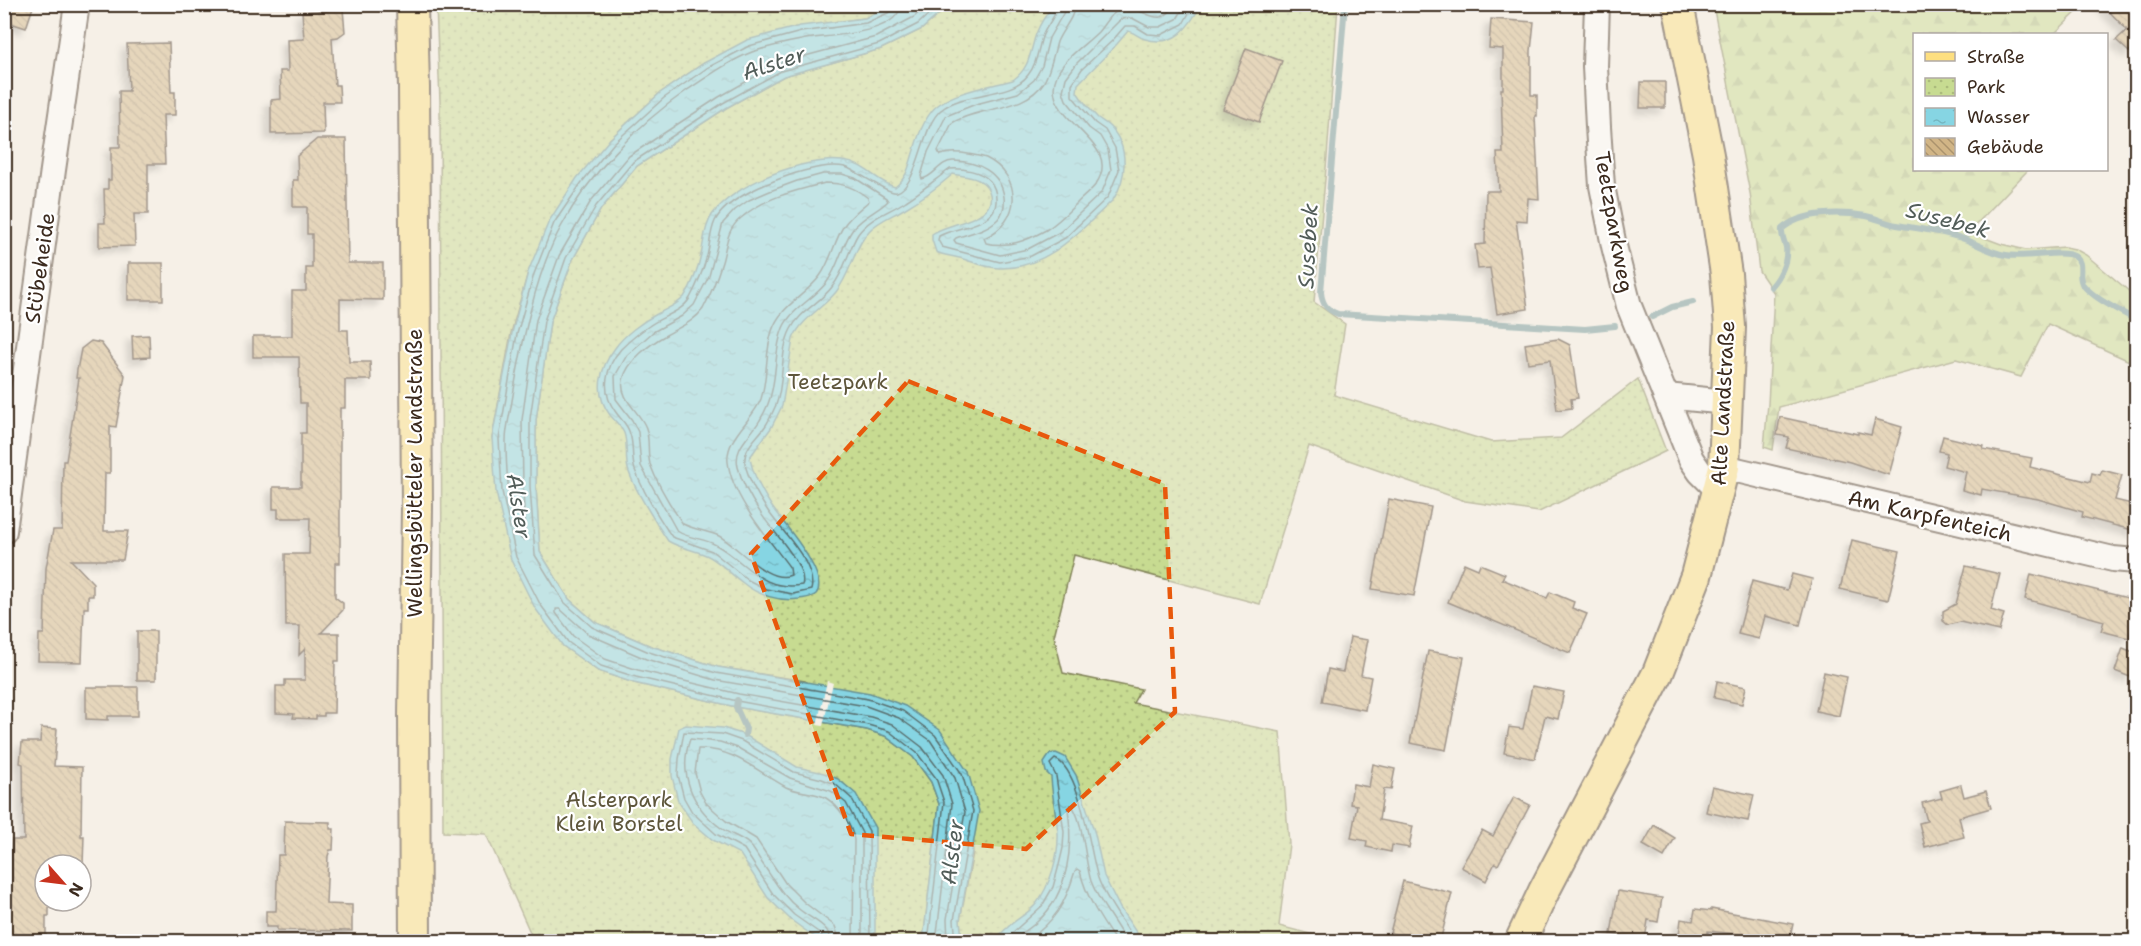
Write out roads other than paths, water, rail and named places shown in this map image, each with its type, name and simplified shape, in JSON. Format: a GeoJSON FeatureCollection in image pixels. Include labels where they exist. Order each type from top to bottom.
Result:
{"type":"FeatureCollection","features":[{"type":"Feature","properties":{"kind":"main road","name":"Wellingsbütteler Landstraße"},"geometry":{"type":"LineString","coordinates":[[411,4],[414,88],[417,507],[414,716],[415,942]]}},
{"type":"Feature","properties":{"kind":"main road","name":"Alte Landstraße"},"geometry":{"type":"LineString","coordinates":[[1520,942],[1544,891],[1658,673],[1696,576],[1721,479],[1730,327],[1726,274],[1708,155],[1678,4]]}},
{"type":"Feature","properties":{"kind":"street","name":"Stübeheide"},"geometry":{"type":"LineString","coordinates":[[4,531],[77,4]]}},
{"type":"Feature","properties":{"kind":"street","name":"Teetzparkweg"},"geometry":{"type":"LineString","coordinates":[[1597,4],[1595,66],[1602,186],[1629,306],[1691,459],[1700,472],[1721,479]]}},
{"type":"Feature","properties":{"kind":"street"},"geometry":{"type":"LineString","coordinates":[[1666,396],[1727,402]]}},
{"type":"Feature","properties":{"kind":"street","name":"Am Karpfenteich"},"geometry":{"type":"LineString","coordinates":[[1721,479],[2113,559],[2136,561]]}},
{"type":"Feature","properties":{"kind":"water","name":"Alster"},"geometry":{"type":"Polygon","coordinates":[[[893,5],[949,5],[922,29],[881,49],[784,76],[726,108],[637,166],[601,209],[572,261],[550,322],[536,420],[536,487],[540,552],[569,599],[595,622],[651,646],[718,667],[870,693],[905,706],[940,730],[968,772],[979,811],[960,920],[962,941],[923,941],[939,804],[931,782],[913,757],[885,736],[867,730],[736,707],[634,683],[598,671],[563,646],[535,608],[511,560],[496,492],[492,438],[512,333],[528,272],[549,221],[577,178],[610,139],[660,93],[704,63],[747,40],[800,26],[865,18],[893,5]]]}},
{"type":"Feature","properties":{"kind":"water"},"geometry":{"type":"Polygon","coordinates":[[[1054,5],[1201,5],[1180,34],[1165,41],[1143,38],[1128,31],[1078,84],[1077,92],[1089,109],[1116,134],[1123,152],[1121,182],[1113,200],[1062,246],[1033,262],[1016,267],[990,267],[936,252],[932,234],[971,219],[987,208],[990,201],[987,186],[974,178],[953,174],[917,201],[877,224],[864,237],[841,285],[831,298],[801,325],[793,339],[782,406],[771,428],[750,457],[755,477],[765,496],[803,549],[817,575],[819,586],[816,594],[808,598],[792,600],[762,594],[749,587],[710,557],[668,541],[635,486],[628,469],[624,433],[610,415],[602,399],[600,382],[602,373],[615,348],[640,324],[675,305],[684,297],[697,268],[705,232],[712,215],[736,193],[772,174],[810,163],[828,161],[850,162],[895,187],[905,175],[920,132],[934,109],[954,96],[1013,80],[1019,75],[1029,59],[1040,26],[1054,5]]]}},
{"type":"Feature","properties":{"kind":"water"},"geometry":{"type":"Polygon","coordinates":[[[686,725],[723,728],[745,735],[797,767],[824,773],[838,779],[856,794],[875,828],[875,941],[820,941],[791,920],[768,898],[740,854],[713,840],[693,823],[678,801],[672,776],[672,759],[679,728],[686,725]]]}},
{"type":"Feature","properties":{"kind":"water"},"geometry":{"type":"Polygon","coordinates":[[[1056,753],[1065,757],[1076,775],[1095,834],[1104,876],[1120,908],[1142,941],[994,941],[1036,904],[1053,870],[1058,833],[1051,777],[1046,772],[1044,763],[1050,754],[1056,753]]]}},
{"type":"Feature","properties":{"kind":"waterway","name":"Susebek"},"geometry":{"type":"LineString","coordinates":[[1345,4],[1321,292],[1326,306],[1338,314],[1585,329],[1615,326]]}},
{"type":"Feature","properties":{"kind":"waterway","name":"Susebek"},"geometry":{"type":"LineString","coordinates":[[1771,287],[1785,264],[1786,247],[1782,229],[1790,223],[1811,216],[1856,215],[1947,234],[2006,255],[2061,253],[2074,256],[2079,262],[2083,285],[2101,300],[2136,320]]}},
{"type":"Feature","properties":{"kind":"waterway","name":"Susebek"},"geometry":{"type":"LineString","coordinates":[[1652,317],[1672,307],[1693,302]]}},
{"type":"Feature","properties":{"kind":"waterway"},"geometry":{"type":"LineString","coordinates":[[737,700],[736,707],[746,729],[745,735]]}},
{"type":"Feature","properties":{"kind":"park label","name":"Teetzpark"},"geometry":{"type":"Point","coordinates":[838,382]}},
{"type":"Feature","properties":{"kind":"park label","name":"Alsterpark Klein Borstel"},"geometry":{"type":"Point","coordinates":[619,812]}}]}
